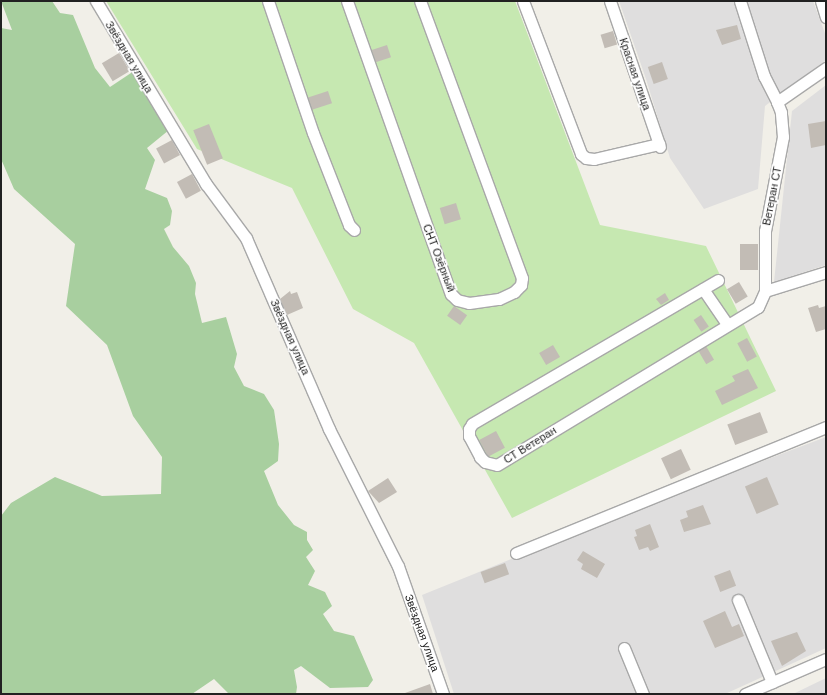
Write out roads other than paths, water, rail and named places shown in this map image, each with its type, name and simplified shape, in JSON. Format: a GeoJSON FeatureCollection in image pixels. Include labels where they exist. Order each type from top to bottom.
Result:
{"type":"FeatureCollection","features":[{"type":"Feature","properties":{"kind":"street","name":"Звёздная улица"},"geometry":{"type":"LineString","coordinates":[[96,1],[206,184],[246,238],[329,429],[398,566],[443,694]]}},
{"type":"Feature","properties":{"kind":"street"},"geometry":{"type":"LineString","coordinates":[[268,1],[313,133],[349,225],[354,230]]}},
{"type":"Feature","properties":{"kind":"street","name":"СНТ Озёрный"},"geometry":{"type":"LineString","coordinates":[[347,1],[451,294],[457,300],[469,303],[499,299],[514,292],[521,285],[522,278],[420,1]]}},
{"type":"Feature","properties":{"kind":"street","name":"Красная улица"},"geometry":{"type":"LineString","coordinates":[[523,1],[581,154],[586,158],[594,159],[659,146],[610,1]]}},
{"type":"Feature","properties":{"kind":"street","name":"Ветеран СТ"},"geometry":{"type":"LineString","coordinates":[[740,1],[764,76],[781,112],[782,137],[765,231],[766,291]]}},
{"type":"Feature","properties":{"kind":"street"},"geometry":{"type":"LineString","coordinates":[[821,1],[826,17]]}},
{"type":"Feature","properties":{"kind":"street"},"geometry":{"type":"LineString","coordinates":[[777,102],[826,68]]}},
{"type":"Feature","properties":{"kind":"street"},"geometry":{"type":"LineString","coordinates":[[766,291],[826,272]]}},
{"type":"Feature","properties":{"kind":"street","name":"СТ Ветеран"},"geometry":{"type":"LineString","coordinates":[[718,280],[472,424],[469,429],[469,436],[480,457],[485,462],[497,465],[727,324],[744,317],[758,307],[766,291]]}},
{"type":"Feature","properties":{"kind":"street"},"geometry":{"type":"LineString","coordinates":[[703,289],[727,324]]}},
{"type":"Feature","properties":{"kind":"street"},"geometry":{"type":"LineString","coordinates":[[516,554],[826,427]]}},
{"type":"Feature","properties":{"kind":"street"},"geometry":{"type":"LineString","coordinates":[[738,600],[772,682]]}},
{"type":"Feature","properties":{"kind":"street"},"geometry":{"type":"LineString","coordinates":[[624,648],[643,694]]}},
{"type":"Feature","properties":{"kind":"street"},"geometry":{"type":"LineString","coordinates":[[745,694],[826,659]]}}]}
